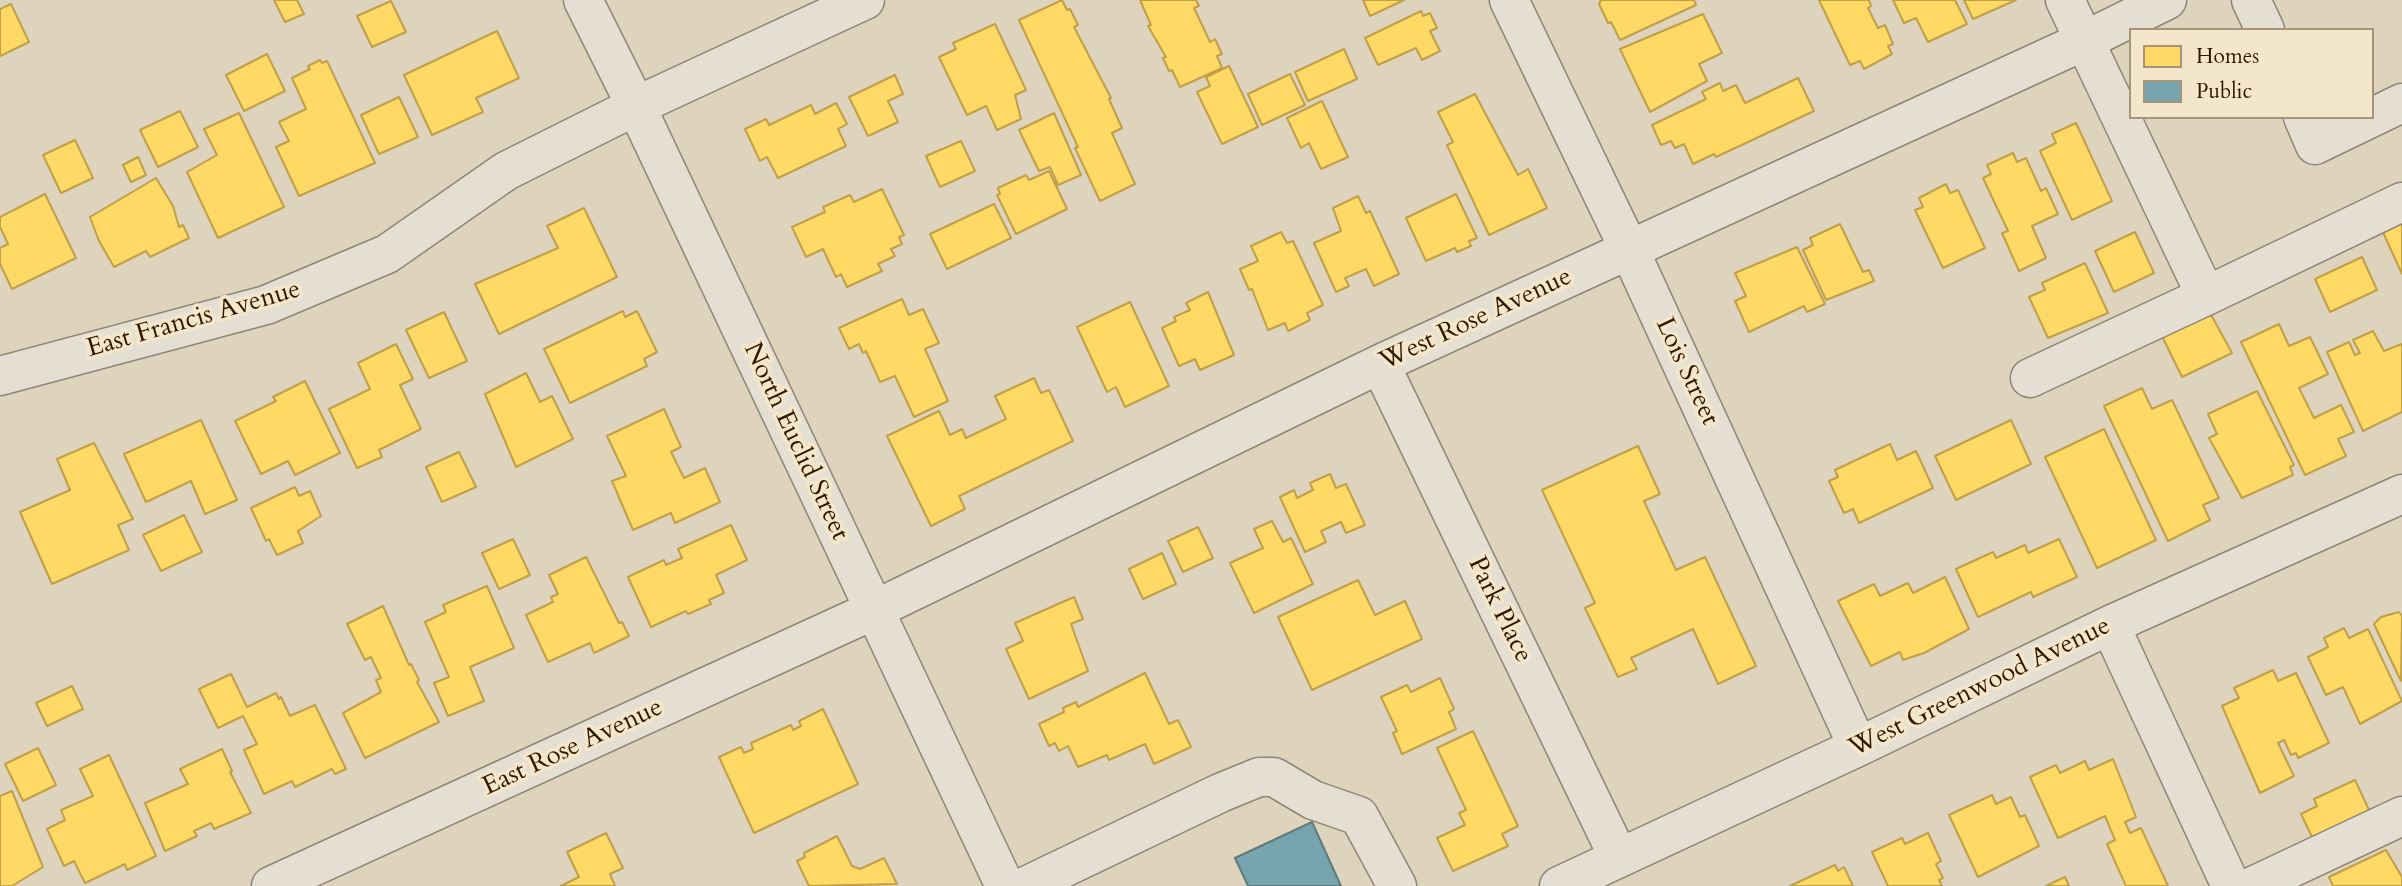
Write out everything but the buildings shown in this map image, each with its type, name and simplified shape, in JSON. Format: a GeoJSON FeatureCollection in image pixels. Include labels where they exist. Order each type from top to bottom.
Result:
{"type":"FeatureCollection","features":[{"type":"Feature","properties":{"kind":"street","name":"North Euclid Street"},"geometry":{"type":"LineString","coordinates":[[583,0],[636,106],[1005,886]]}},
{"type":"Feature","properties":{"kind":"street","name":"East Francis Avenue"},"geometry":{"type":"LineString","coordinates":[[0,376],[266,304],[387,254],[506,171],[636,106],[865,0]]}},
{"type":"Feature","properties":{"kind":"street","name":"Lois Street"},"geometry":{"type":"LineString","coordinates":[[1508,0],[1629,249],[1858,747]]}},
{"type":"Feature","properties":{"kind":"street"},"geometry":{"type":"LineString","coordinates":[[2065,0],[2206,296]]}},
{"type":"Feature","properties":{"kind":"street","name":"West Rose Avenue"},"geometry":{"type":"LineString","coordinates":[[874,610],[1380,364],[2084,41],[2167,0]]}},
{"type":"Feature","properties":{"kind":"street"},"geometry":{"type":"LineString","coordinates":[[2251,0],[2263,28]]}},
{"type":"Feature","properties":{"kind":"street"},"geometry":{"type":"LineString","coordinates":[[2374,117],[2402,103]]}},
{"type":"Feature","properties":{"kind":"street"},"geometry":{"type":"LineString","coordinates":[[2304,119],[2315,145],[2369,119]]}},
{"type":"Feature","properties":{"kind":"street"},"geometry":{"type":"LineString","coordinates":[[2030,378],[2402,202]]}},
{"type":"Feature","properties":{"kind":"street","name":"Park Place"},"geometry":{"type":"LineString","coordinates":[[1380,364],[1618,856]]}},
{"type":"Feature","properties":{"kind":"street","name":"West Greenwood Avenue"},"geometry":{"type":"LineString","coordinates":[[1559,886],[1618,856],[1858,747],[2110,625],[2402,494]]}},
{"type":"Feature","properties":{"kind":"street","name":"East Rose Avenue"},"geometry":{"type":"LineString","coordinates":[[271,886],[874,610]]}},
{"type":"Feature","properties":{"kind":"street"},"geometry":{"type":"LineString","coordinates":[[2110,625],[2231,886]]}},
{"type":"Feature","properties":{"kind":"street"},"geometry":{"type":"LineString","coordinates":[[1026,886],[1220,793],[1259,777],[1274,776],[1313,800],[1359,816],[1397,886]]}},
{"type":"Feature","properties":{"kind":"street"},"geometry":{"type":"LineString","coordinates":[[2253,886],[2402,816]]}}]}
